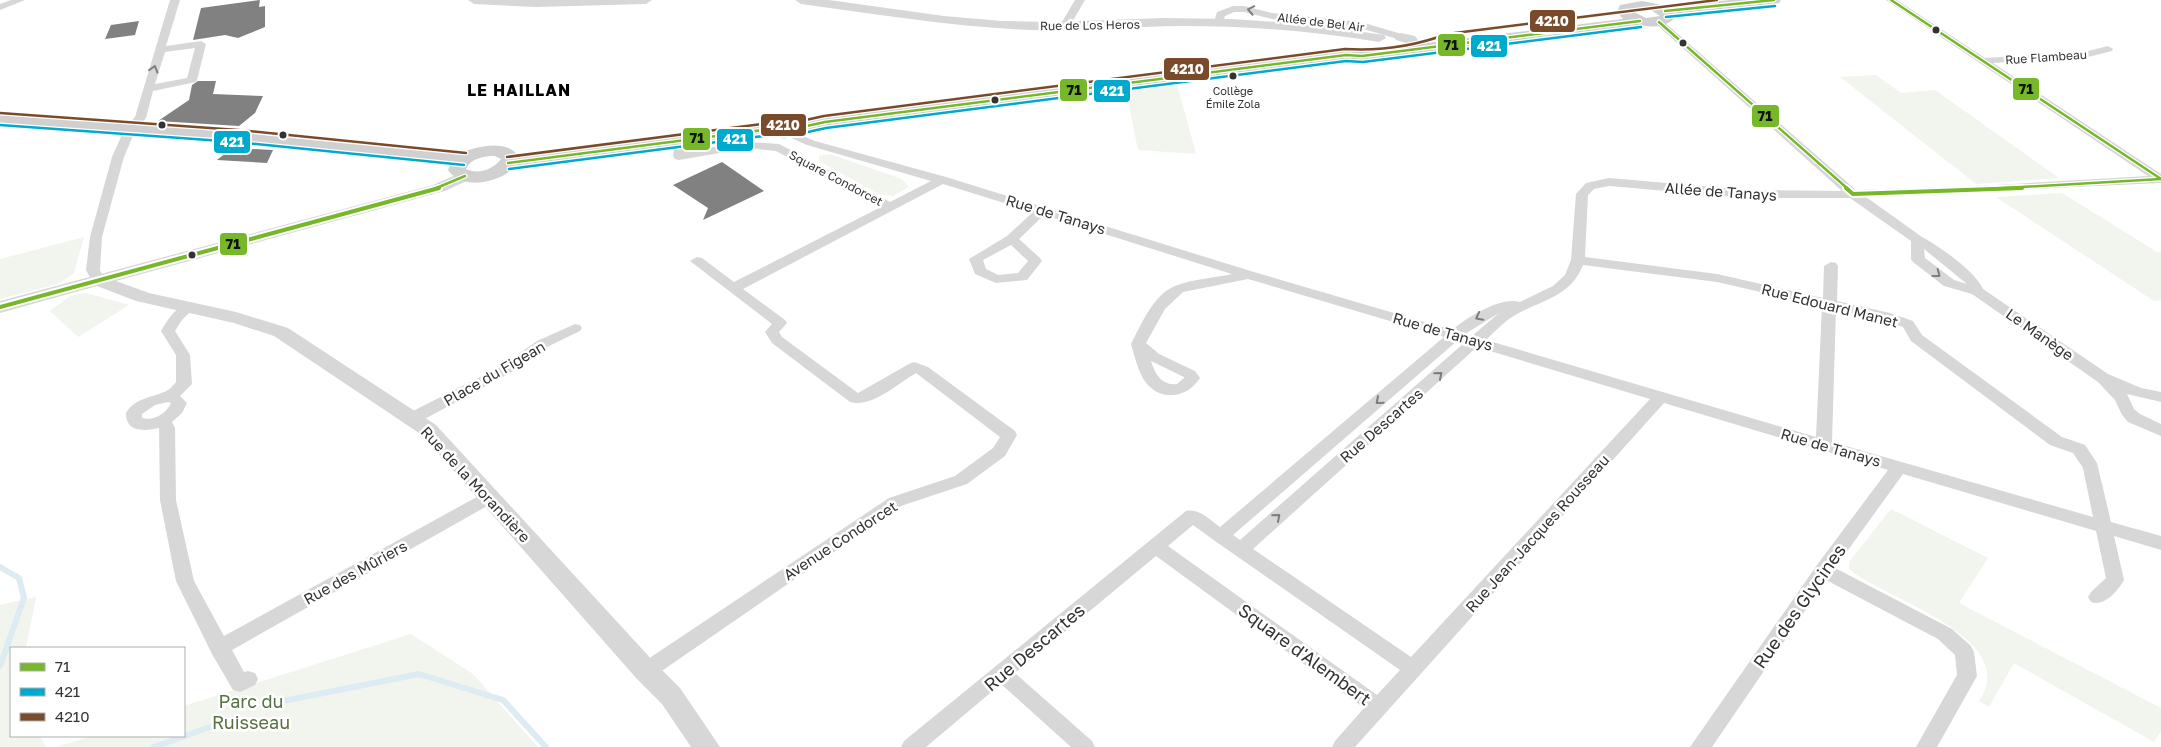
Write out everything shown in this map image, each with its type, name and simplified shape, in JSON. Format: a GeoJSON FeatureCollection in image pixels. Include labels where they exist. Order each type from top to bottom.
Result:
{"type":"FeatureCollection","features":[{"type":"Feature","properties":{"kind":"main road"},"geometry":{"type":"LineString","coordinates":[[0,119],[400,151],[490,174],[498,171],[508,163],[763,130],[784,131],[825,122],[1350,50],[1379,38],[1401,44],[1640,20],[1774,0]]}},
{"type":"Feature","properties":{"kind":"main road"},"geometry":{"type":"LineString","coordinates":[[1350,50],[1362,56],[1401,44],[1624,8],[1632,5],[1644,5],[1662,17]]}},
{"type":"Feature","properties":{"kind":"main road"},"geometry":{"type":"LineString","coordinates":[[1624,8],[1626,14],[1640,20]]}},
{"type":"Feature","properties":{"kind":"street"},"geometry":{"type":"LineString","coordinates":[[0,7],[20,0]]}},
{"type":"Feature","properties":{"kind":"street"},"geometry":{"type":"LineString","coordinates":[[98,280],[93,270],[96,237],[118,157],[130,130],[140,118],[175,0]]}},
{"type":"Feature","properties":{"kind":"street"},"geometry":{"type":"LineString","coordinates":[[474,0],[536,3],[646,0]]}},
{"type":"Feature","properties":{"kind":"street","name":"Rue de Los Heros"},"geometry":{"type":"LineString","coordinates":[[801,0],[955,21],[1064,27],[1219,22],[1297,26],[1379,38]]}},
{"type":"Feature","properties":{"kind":"street"},"geometry":{"type":"LineString","coordinates":[[1064,27],[1080,0]]}},
{"type":"Feature","properties":{"kind":"street"},"geometry":{"type":"LineString","coordinates":[[1892,0],[2161,179]]}},
{"type":"Feature","properties":{"kind":"street","name":"Allée de Bel Air"},"geometry":{"type":"LineString","coordinates":[[1219,22],[1220,14],[1226,11],[1244,9],[1280,17],[1361,25],[1378,29],[1401,44]]}},
{"type":"Feature","properties":{"kind":"street","name":"Le Manège"},"geometry":{"type":"LineString","coordinates":[[1662,17],[1853,194],[1917,240],[1918,259],[1949,283],[1977,291],[2103,378],[2122,398],[2127,411],[2134,418],[2161,431]]}},
{"type":"Feature","properties":{"kind":"street"},"geometry":{"type":"LineString","coordinates":[[1339,31],[1348,35],[1350,50]]}},
{"type":"Feature","properties":{"kind":"street"},"geometry":{"type":"LineString","coordinates":[[148,89],[192,80],[201,44],[160,50]]}},
{"type":"Feature","properties":{"kind":"street","name":"Rue Flambeau"},"geometry":{"type":"LineString","coordinates":[[1982,61],[2088,54],[2108,49]]}},
{"type":"Feature","properties":{"kind":"street","name":"Rue de Tanays"},"geometry":{"type":"LineString","coordinates":[[784,131],[820,146],[1042,210],[1249,275],[1824,445],[2161,542]]}},
{"type":"Feature","properties":{"kind":"street","name":"Square Condorcet"},"geometry":{"type":"LineString","coordinates":[[680,140],[680,156],[749,145],[779,148],[891,207]]}},
{"type":"Feature","properties":{"kind":"street"},"geometry":{"type":"LineString","coordinates":[[0,307],[432,190],[465,167]]}},
{"type":"Feature","properties":{"kind":"street","name":"Allée de Tanays"},"geometry":{"type":"LineString","coordinates":[[1578,260],[1582,194],[1590,186],[1609,182],[1730,193],[1793,195],[2024,188],[2161,179]]}},
{"type":"Feature","properties":{"kind":"street"},"geometry":{"type":"LineString","coordinates":[[733,288],[942,180]]}},
{"type":"Feature","properties":{"kind":"street"},"geometry":{"type":"LineString","coordinates":[[1012,239],[1042,210]]}},
{"type":"Feature","properties":{"kind":"street"},"geometry":{"type":"LineString","coordinates":[[1540,297],[1558,289],[1570,277],[1578,260]]}},
{"type":"Feature","properties":{"kind":"street","name":"Rue Edouard Manet"},"geometry":{"type":"LineString","coordinates":[[1578,260],[1717,278],[1885,316],[1908,324],[1916,338],[2056,442],[2079,449],[2091,467],[2115,580],[2096,597]]}},
{"type":"Feature","properties":{"kind":"street","name":"Avenue Condorcet"},"geometry":{"type":"LineString","coordinates":[[646,671],[895,502],[961,480],[999,452],[1009,435],[922,370],[914,367],[865,397],[855,398],[777,340],[772,332],[780,323],[697,261]]}},
{"type":"Feature","properties":{"kind":"street"},"geometry":{"type":"LineString","coordinates":[[1824,445],[1831,266]]}},
{"type":"Feature","properties":{"kind":"street"},"geometry":{"type":"LineString","coordinates":[[1138,344],[1159,308],[1171,293],[1179,289],[1249,275]]}},
{"type":"Feature","properties":{"kind":"street","name":"Rue de la Morandière"},"geometry":{"type":"LineString","coordinates":[[98,280],[126,294],[186,309],[258,323],[281,332],[429,430],[646,671],[671,696],[706,747]]}},
{"type":"Feature","properties":{"kind":"street","name":"Rue Descartes"},"geometry":{"type":"LineString","coordinates":[[1221,536],[1480,316],[1540,297]]}},
{"type":"Feature","properties":{"kind":"street","name":"Rue Descartes"},"geometry":{"type":"LineString","coordinates":[[1240,549],[1504,316],[1540,297]]}},
{"type":"Feature","properties":{"kind":"street"},"geometry":{"type":"LineString","coordinates":[[169,397],[177,400],[178,407],[170,416],[163,420],[142,424],[137,423],[133,417],[134,413],[144,405],[169,397],[184,384],[182,355],[168,331],[180,313],[186,309]]}},
{"type":"Feature","properties":{"kind":"street","name":"Place du Figean"},"geometry":{"type":"LineString","coordinates":[[413,418],[505,370],[542,344],[575,328]]}},
{"type":"Feature","properties":{"kind":"street","name":"Le Manège"},"geometry":{"type":"LineString","coordinates":[[2103,378],[2137,392],[2161,397]]}},
{"type":"Feature","properties":{"kind":"street","name":"Rue Jean-Jacques Rousseau"},"geometry":{"type":"LineString","coordinates":[[1413,669],[1660,396]]}},
{"type":"Feature","properties":{"kind":"street"},"geometry":{"type":"LineString","coordinates":[[163,420],[167,428],[168,500],[185,581],[219,648],[240,684],[248,679]]}},
{"type":"Feature","properties":{"kind":"street","name":"Rue des Glycines"},"geometry":{"type":"LineString","coordinates":[[1700,747],[1823,570],[1900,466]]}},
{"type":"Feature","properties":{"kind":"street","name":"Rue des Mûriers"},"geometry":{"type":"LineString","coordinates":[[219,648],[490,497]]}},
{"type":"Feature","properties":{"kind":"street"},"geometry":{"type":"LineString","coordinates":[[1156,546],[1192,516],[1413,669]]}},
{"type":"Feature","properties":{"kind":"street","name":"Rue Descartes"},"geometry":{"type":"LineString","coordinates":[[911,747],[1156,546]]}},
{"type":"Feature","properties":{"kind":"street","name":"Square d'Alembert"},"geometry":{"type":"LineString","coordinates":[[1156,546],[1378,707],[1413,669]]}},
{"type":"Feature","properties":{"kind":"street"},"geometry":{"type":"LineString","coordinates":[[1823,570],[1945,634],[1964,652],[1967,676],[1926,747]]}},
{"type":"Feature","properties":{"kind":"street"},"geometry":{"type":"LineString","coordinates":[[1002,673],[1086,747]]}},
{"type":"Feature","properties":{"kind":"street"},"geometry":{"type":"LineString","coordinates":[[1342,747],[1378,707]]}},
{"type":"Feature","properties":{"kind":"green space"},"geometry":{"type":"Polygon","coordinates":[[[1876,75],[1901,93],[1935,90],[2059,178],[1976,184],[1840,77],[1876,75]]]}},
{"type":"Feature","properties":{"kind":"green space"},"geometry":{"type":"Polygon","coordinates":[[[1177,84],[1196,154],[1138,150],[1126,91],[1177,84]]]}},
{"type":"Feature","properties":{"kind":"green space"},"geometry":{"type":"Polygon","coordinates":[[[830,154],[902,179],[909,187],[893,196],[878,194],[819,161],[819,156],[830,154]]]}},
{"type":"Feature","properties":{"kind":"green space"},"geometry":{"type":"Polygon","coordinates":[[[2062,193],[2157,252],[2161,252],[2161,300],[2154,301],[1996,197],[2062,193]]]}},
{"type":"Feature","properties":{"kind":"green space"},"geometry":{"type":"Polygon","coordinates":[[[84,237],[74,273],[58,284],[0,299],[0,259],[84,237]]]}},
{"type":"Feature","properties":{"kind":"green space"},"geometry":{"type":"Polygon","coordinates":[[[86,293],[129,305],[78,337],[50,311],[70,296],[86,293]]]}},
{"type":"Feature","properties":{"kind":"green space"},"geometry":{"type":"Polygon","coordinates":[[[1891,509],[1988,558],[1959,603],[2161,708],[2161,731],[2154,742],[2014,663],[1989,707],[1979,701],[1987,678],[1982,657],[1966,639],[1943,622],[1849,569],[1849,562],[1891,509]]]}},
{"type":"Feature","properties":{"kind":"green space"},"geometry":{"type":"Polygon","coordinates":[[[36,597],[26,647],[10,647],[10,737],[41,737],[46,747],[0,747],[0,605],[36,597]]]}},
{"type":"Feature","properties":{"kind":"green space","name":"Parc du Ruisseau"},"geometry":{"type":"Polygon","coordinates":[[[411,634],[473,674],[538,747],[56,747],[89,737],[185,737],[185,706],[411,634]]]}},
{"type":"Feature","properties":{"kind":"building"},"geometry":{"type":"Polygon","coordinates":[[[260,0],[259,7],[265,6],[265,27],[238,38],[225,35],[193,40],[201,8],[260,0]]]}},
{"type":"Feature","properties":{"kind":"building"},"geometry":{"type":"Polygon","coordinates":[[[139,21],[135,35],[105,39],[111,25],[139,21]]]}},
{"type":"Feature","properties":{"kind":"building"},"geometry":{"type":"Polygon","coordinates":[[[198,81],[216,81],[213,94],[263,96],[255,113],[239,126],[158,121],[189,100],[192,85],[198,81]]]}},
{"type":"Feature","properties":{"kind":"building"},"geometry":{"type":"Polygon","coordinates":[[[232,148],[273,150],[267,163],[217,160],[232,148]]]}},
{"type":"Feature","properties":{"kind":"building"},"geometry":{"type":"Polygon","coordinates":[[[722,162],[764,191],[703,220],[708,208],[673,185],[722,162]]]}},
{"type":"Feature","properties":{"kind":"waterway"},"geometry":{"type":"LineString","coordinates":[[0,567],[19,578],[24,598],[0,666]]}},
{"type":"Feature","properties":{"kind":"waterway"},"geometry":{"type":"LineString","coordinates":[[273,703],[419,674],[503,700],[546,747]]}},
{"type":"Feature","properties":{"kind":"waterway"},"geometry":{"type":"LineString","coordinates":[[185,736],[235,718]]}},
{"type":"Feature","properties":{"kind":"waterway"},"geometry":{"type":"LineString","coordinates":[[154,747],[182,737]]}},
{"type":"Feature","properties":{"kind":"transit line","name":"4210"},"geometry":{"type":"LineString","coordinates":[[507,157],[762,124],[783,125],[824,116],[1345,49],[1362,50],[1425,42],[1447,34],[1717,0]]}},
{"type":"Feature","properties":{"kind":"transit line","name":"71"},"geometry":{"type":"LineString","coordinates":[[1665,11],[1774,0]]}},
{"type":"Feature","properties":{"kind":"transit line","name":"71"},"geometry":{"type":"LineString","coordinates":[[1891,0],[2161,179]]}},
{"type":"Feature","properties":{"kind":"transit line","name":"421"},"geometry":{"type":"LineString","coordinates":[[1666,17],[1775,6]]}},
{"type":"Feature","properties":{"kind":"transit line","name":"71"},"geometry":{"type":"LineString","coordinates":[[508,163],[763,130],[784,131],[825,122],[1346,55],[1362,56],[1640,21]]}},
{"type":"Feature","properties":{"kind":"transit line","name":"71"},"geometry":{"type":"LineString","coordinates":[[1659,22],[1853,194],[2024,188],[2161,179]]}},
{"type":"Feature","properties":{"kind":"transit line","name":"421"},"geometry":{"type":"LineString","coordinates":[[509,169],[763,136],[785,137],[826,128],[1346,61],[1363,62],[1641,27]]}},
{"type":"Feature","properties":{"kind":"transit line","name":"4210"},"geometry":{"type":"LineString","coordinates":[[0,113],[238,130],[466,153]]}},
{"type":"Feature","properties":{"kind":"transit line","name":"421"},"geometry":{"type":"LineString","coordinates":[[0,125],[236,142],[464,165]]}},
{"type":"Feature","properties":{"kind":"transit line","name":"71"},"geometry":{"type":"LineString","coordinates":[[0,307],[439,188],[465,176]]}},
{"type":"Feature","properties":{"kind":"place","name":"Collège Émile Zola"},"geometry":{"type":"Point","coordinates":[1233,76]}},
{"type":"Feature","properties":{"kind":"district","name":"LE HAILLAN"},"geometry":{"type":"Point","coordinates":[519,90]}}]}
